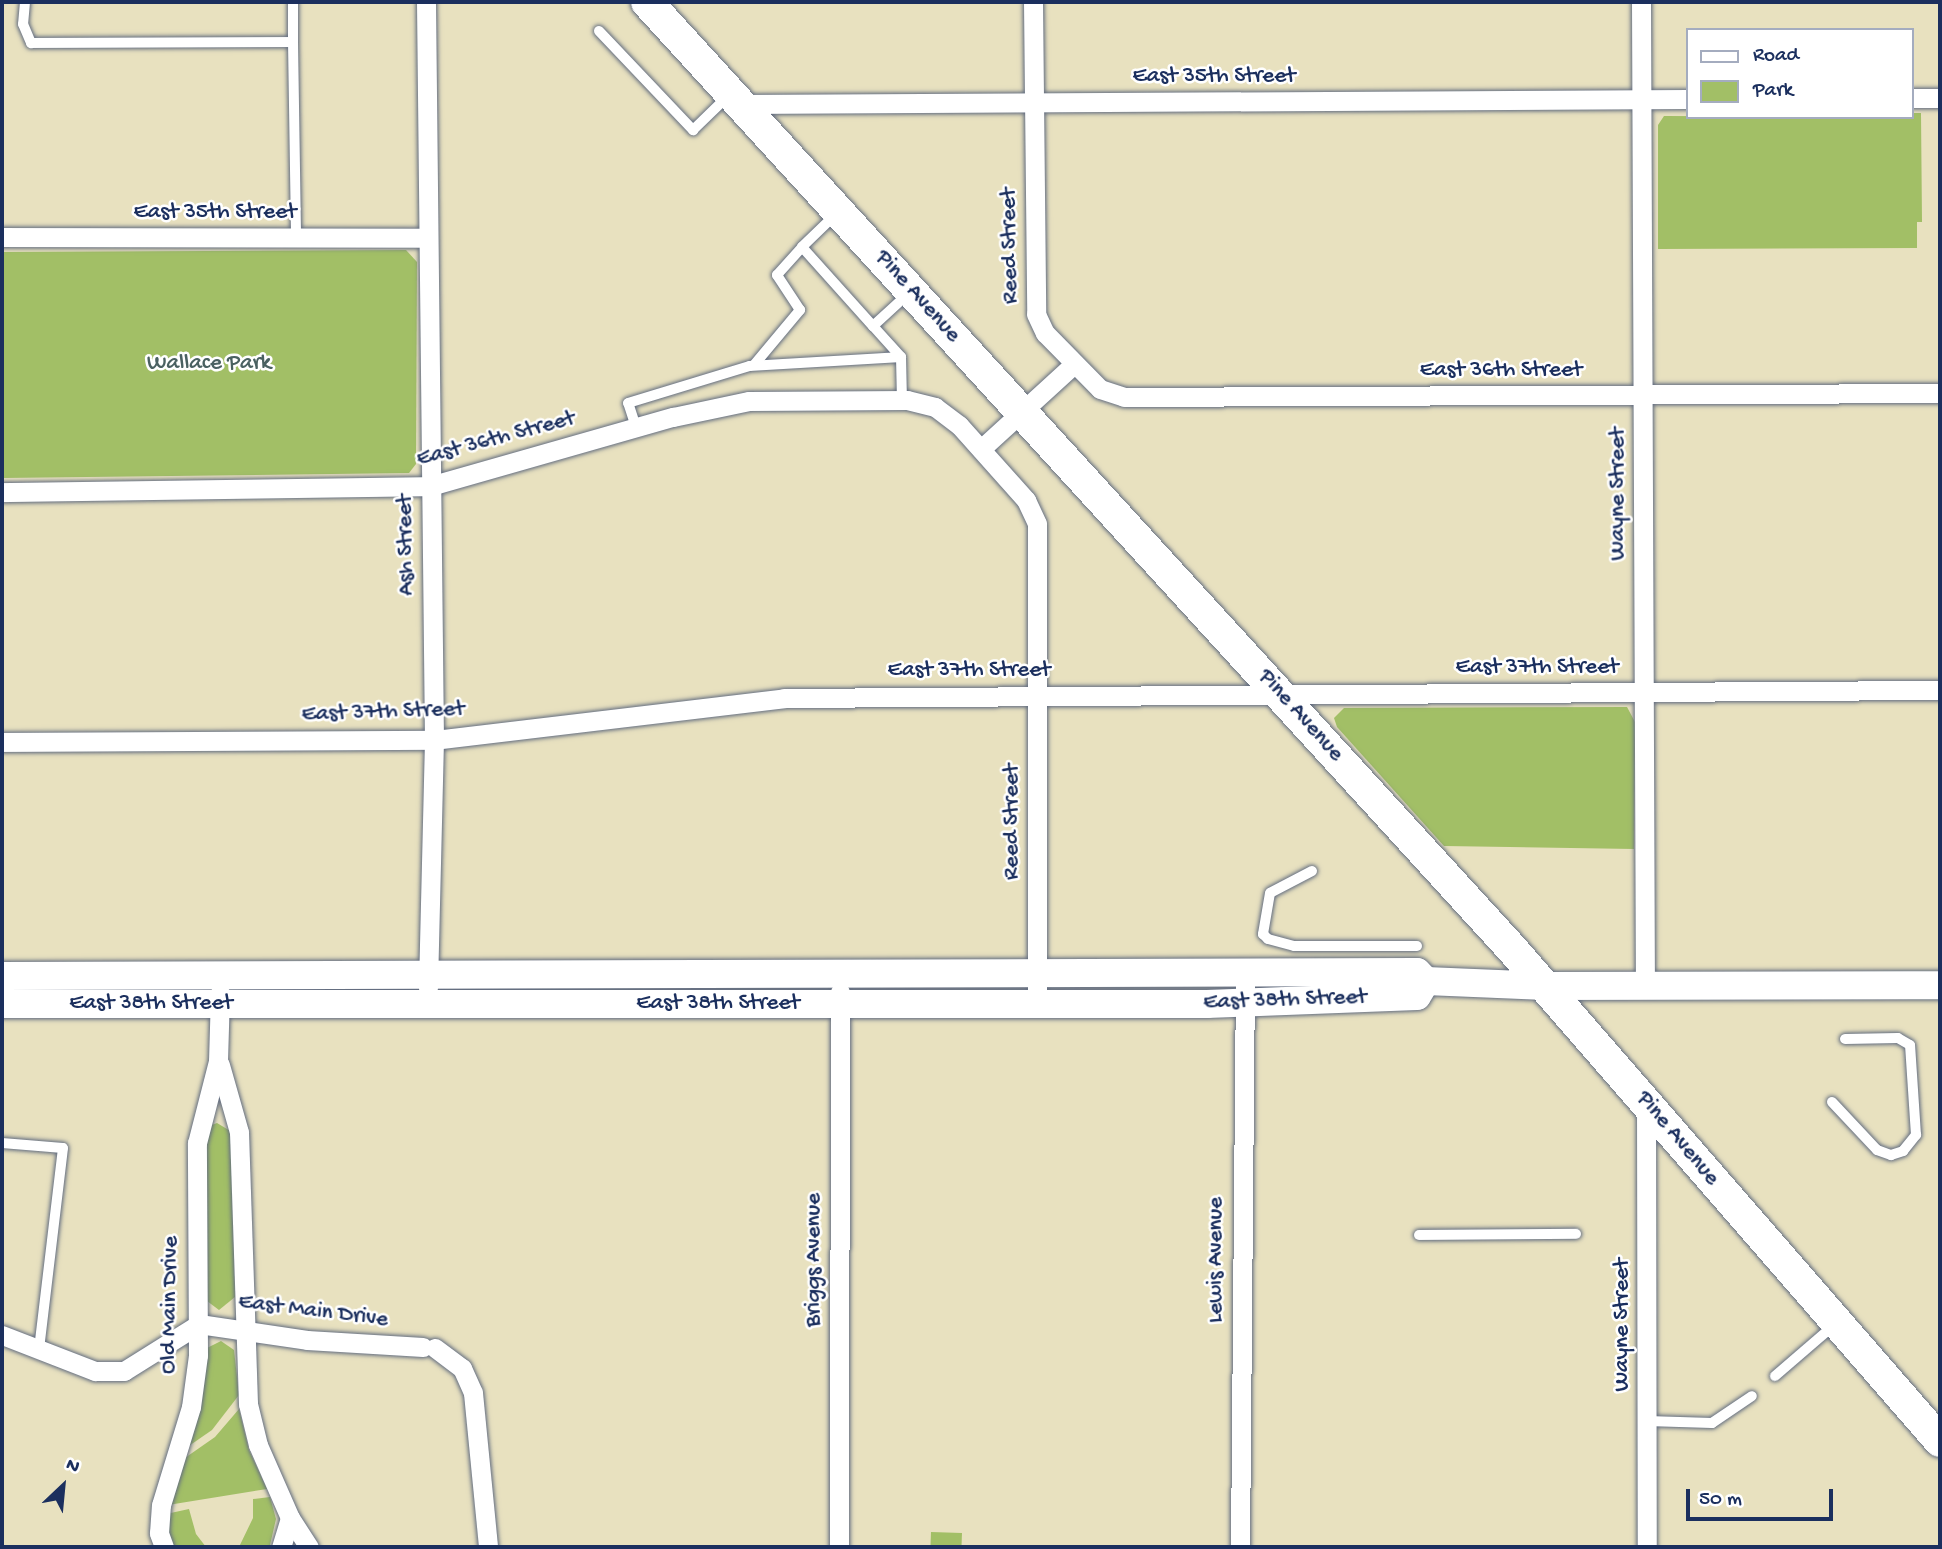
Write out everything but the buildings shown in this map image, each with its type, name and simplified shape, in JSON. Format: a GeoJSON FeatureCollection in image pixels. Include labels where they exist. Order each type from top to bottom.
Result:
{"type":"FeatureCollection","features":[{"type":"Feature","properties":{"kind":"main road","name":"Pine Avenue"},"geometry":{"type":"LineString","coordinates":[[647,2],[1546,986],[1835,1324],[1940,1441]]}},
{"type":"Feature","properties":{"kind":"main road","name":"East 38th Street"},"geometry":{"type":"LineString","coordinates":[[2,976],[1417,972],[1426,981],[1546,986],[1940,985]]}},
{"type":"Feature","properties":{"kind":"main road","name":"East 38th Street"},"geometry":{"type":"LineString","coordinates":[[2,1004],[1244,1003],[1417,996],[1426,981]]}},
{"type":"Feature","properties":{"kind":"street","name":"Ash Street"},"geometry":{"type":"LineString","coordinates":[[426,2],[434,740],[428,1003]]}},
{"type":"Feature","properties":{"kind":"street","name":"Reed Street"},"geometry":{"type":"LineString","coordinates":[[1033,2],[1036,314],[1045,332],[1074,364]]}},
{"type":"Feature","properties":{"kind":"street","name":"Wayne Street"},"geometry":{"type":"LineString","coordinates":[[1641,2],[1645,986]]}},
{"type":"Feature","properties":{"kind":"street"},"geometry":{"type":"LineString","coordinates":[[1914,98],[1940,98]]}},
{"type":"Feature","properties":{"kind":"street","name":"East 35th Street"},"geometry":{"type":"LineString","coordinates":[[736,99],[1034,102],[1686,99]]}},
{"type":"Feature","properties":{"kind":"street","name":"East 35th Street"},"geometry":{"type":"LineString","coordinates":[[2,237],[427,238]]}},
{"type":"Feature","properties":{"kind":"street"},"geometry":{"type":"LineString","coordinates":[[981,449],[1074,364]]}},
{"type":"Feature","properties":{"kind":"street","name":"East 36th Street"},"geometry":{"type":"LineString","coordinates":[[1074,364],[1100,389],[1124,397],[1940,393]]}},
{"type":"Feature","properties":{"kind":"street","name":"East 36th Street"},"geometry":{"type":"LineString","coordinates":[[2,492],[430,486],[636,427],[749,401],[922,402],[948,415],[981,449]]}},
{"type":"Feature","properties":{"kind":"street","name":"Reed Street"},"geometry":{"type":"LineString","coordinates":[[981,449],[1026,500],[1037,524],[1037,1003]]}},
{"type":"Feature","properties":{"kind":"street","name":"East 37th Street"},"geometry":{"type":"LineString","coordinates":[[2,742],[434,740],[756,700],[1038,695],[1940,690]]}},
{"type":"Feature","properties":{"kind":"street","name":"Lewis Avenue"},"geometry":{"type":"LineString","coordinates":[[1240,1547],[1245,973]]}},
{"type":"Feature","properties":{"kind":"street","name":"Briggs Avenue"},"geometry":{"type":"LineString","coordinates":[[839,1547],[841,974]]}},
{"type":"Feature","properties":{"kind":"street","name":"Old Main Drive"},"geometry":{"type":"LineString","coordinates":[[164,1547],[159,1533],[161,1505],[191,1407],[199,1324],[197,1143],[218,1061],[220,975]]}},
{"type":"Feature","properties":{"kind":"street","name":"Old Main Drive"},"geometry":{"type":"LineString","coordinates":[[218,1061],[239,1132],[247,1394],[258,1445],[290,1518],[309,1547]]}},
{"type":"Feature","properties":{"kind":"street","name":"Wayne Street"},"geometry":{"type":"LineString","coordinates":[[1646,1102],[1647,1547]]}},
{"type":"Feature","properties":{"kind":"street"},"geometry":{"type":"LineString","coordinates":[[2,1335],[95,1371],[124,1371],[199,1324]]}},
{"type":"Feature","properties":{"kind":"street","name":"East Main Drive"},"geometry":{"type":"LineString","coordinates":[[199,1324],[244,1328],[307,1340],[429,1348],[462,1368],[473,1393],[488,1547]]}},
{"type":"Feature","properties":{"kind":"street"},"geometry":{"type":"LineString","coordinates":[[281,1547],[290,1518]]}},
{"type":"Feature","properties":{"kind":"lane"},"geometry":{"type":"LineString","coordinates":[[25,2],[23,24],[31,43],[293,41]]}},
{"type":"Feature","properties":{"kind":"lane"},"geometry":{"type":"LineString","coordinates":[[293,2],[296,238]]}},
{"type":"Feature","properties":{"kind":"lane"},"geometry":{"type":"LineString","coordinates":[[599,31],[693,130],[736,99]]}},
{"type":"Feature","properties":{"kind":"lane"},"geometry":{"type":"LineString","coordinates":[[754,365],[800,310],[777,275],[838,211]]}},
{"type":"Feature","properties":{"kind":"lane"},"geometry":{"type":"LineString","coordinates":[[802,247],[901,357],[902,400]]}},
{"type":"Feature","properties":{"kind":"lane"},"geometry":{"type":"LineString","coordinates":[[873,326],[911,290]]}},
{"type":"Feature","properties":{"kind":"lane"},"geometry":{"type":"LineString","coordinates":[[636,427],[628,403],[754,365],[901,357]]}},
{"type":"Feature","properties":{"kind":"lane"},"geometry":{"type":"LineString","coordinates":[[1312,871],[1270,893],[1263,933],[1268,939],[1294,946],[1417,946]]}},
{"type":"Feature","properties":{"kind":"lane"},"geometry":{"type":"LineString","coordinates":[[1832,1102],[1877,1150],[1891,1155],[1903,1151],[1916,1135],[1910,1045],[1898,1038],[1845,1039]]}},
{"type":"Feature","properties":{"kind":"lane"},"geometry":{"type":"LineString","coordinates":[[2,1143],[62,1148],[39,1349]]}},
{"type":"Feature","properties":{"kind":"lane"},"geometry":{"type":"LineString","coordinates":[[1419,1235],[1576,1234]]}},
{"type":"Feature","properties":{"kind":"lane"},"geometry":{"type":"LineString","coordinates":[[1775,1376],[1835,1324]]}},
{"type":"Feature","properties":{"kind":"lane"},"geometry":{"type":"LineString","coordinates":[[1647,1422],[1712,1423],[1752,1396]]}},
{"type":"Feature","properties":{"kind":"green space"},"geometry":{"type":"Polygon","coordinates":[[[1914,113],[1921,113],[1922,222],[1917,222],[1917,248],[1658,249],[1658,125],[1664,116],[1686,116],[1686,119],[1914,119],[1914,113]]]}},
{"type":"Feature","properties":{"kind":"green space","name":"Wallace Park"},"geometry":{"type":"Polygon","coordinates":[[[406,250],[417,262],[416,464],[409,473],[2,478],[2,252],[406,250]]]}},
{"type":"Feature","properties":{"kind":"green space"},"geometry":{"type":"Polygon","coordinates":[[[1627,707],[1635,722],[1634,849],[1444,846],[1337,727],[1334,718],[1344,708],[1627,707]]]}},
{"type":"Feature","properties":{"kind":"green space"},"geometry":{"type":"Polygon","coordinates":[[[217,1123],[232,1132],[235,1297],[219,1310],[207,1301],[203,1143],[209,1126],[217,1123]]]}},
{"type":"Feature","properties":{"kind":"green space"},"geometry":{"type":"Polygon","coordinates":[[[221,1341],[234,1350],[239,1395],[212,1430],[186,1448],[207,1348],[221,1341]]]}},
{"type":"Feature","properties":{"kind":"green space"},"geometry":{"type":"Polygon","coordinates":[[[239,1409],[249,1450],[267,1489],[168,1505],[182,1460],[215,1437],[239,1409]]]}},
{"type":"Feature","properties":{"kind":"green space"},"geometry":{"type":"Polygon","coordinates":[[[270,1497],[276,1519],[270,1545],[239,1547],[253,1518],[253,1499],[270,1497]]]}},
{"type":"Feature","properties":{"kind":"green space"},"geometry":{"type":"Polygon","coordinates":[[[189,1509],[196,1534],[206,1547],[172,1547],[166,1514],[189,1509]]]}},
{"type":"Feature","properties":{"kind":"green space"},"geometry":{"type":"Polygon","coordinates":[[[931,1532],[962,1533],[961,1547],[930,1547],[931,1532]]]}}]}
